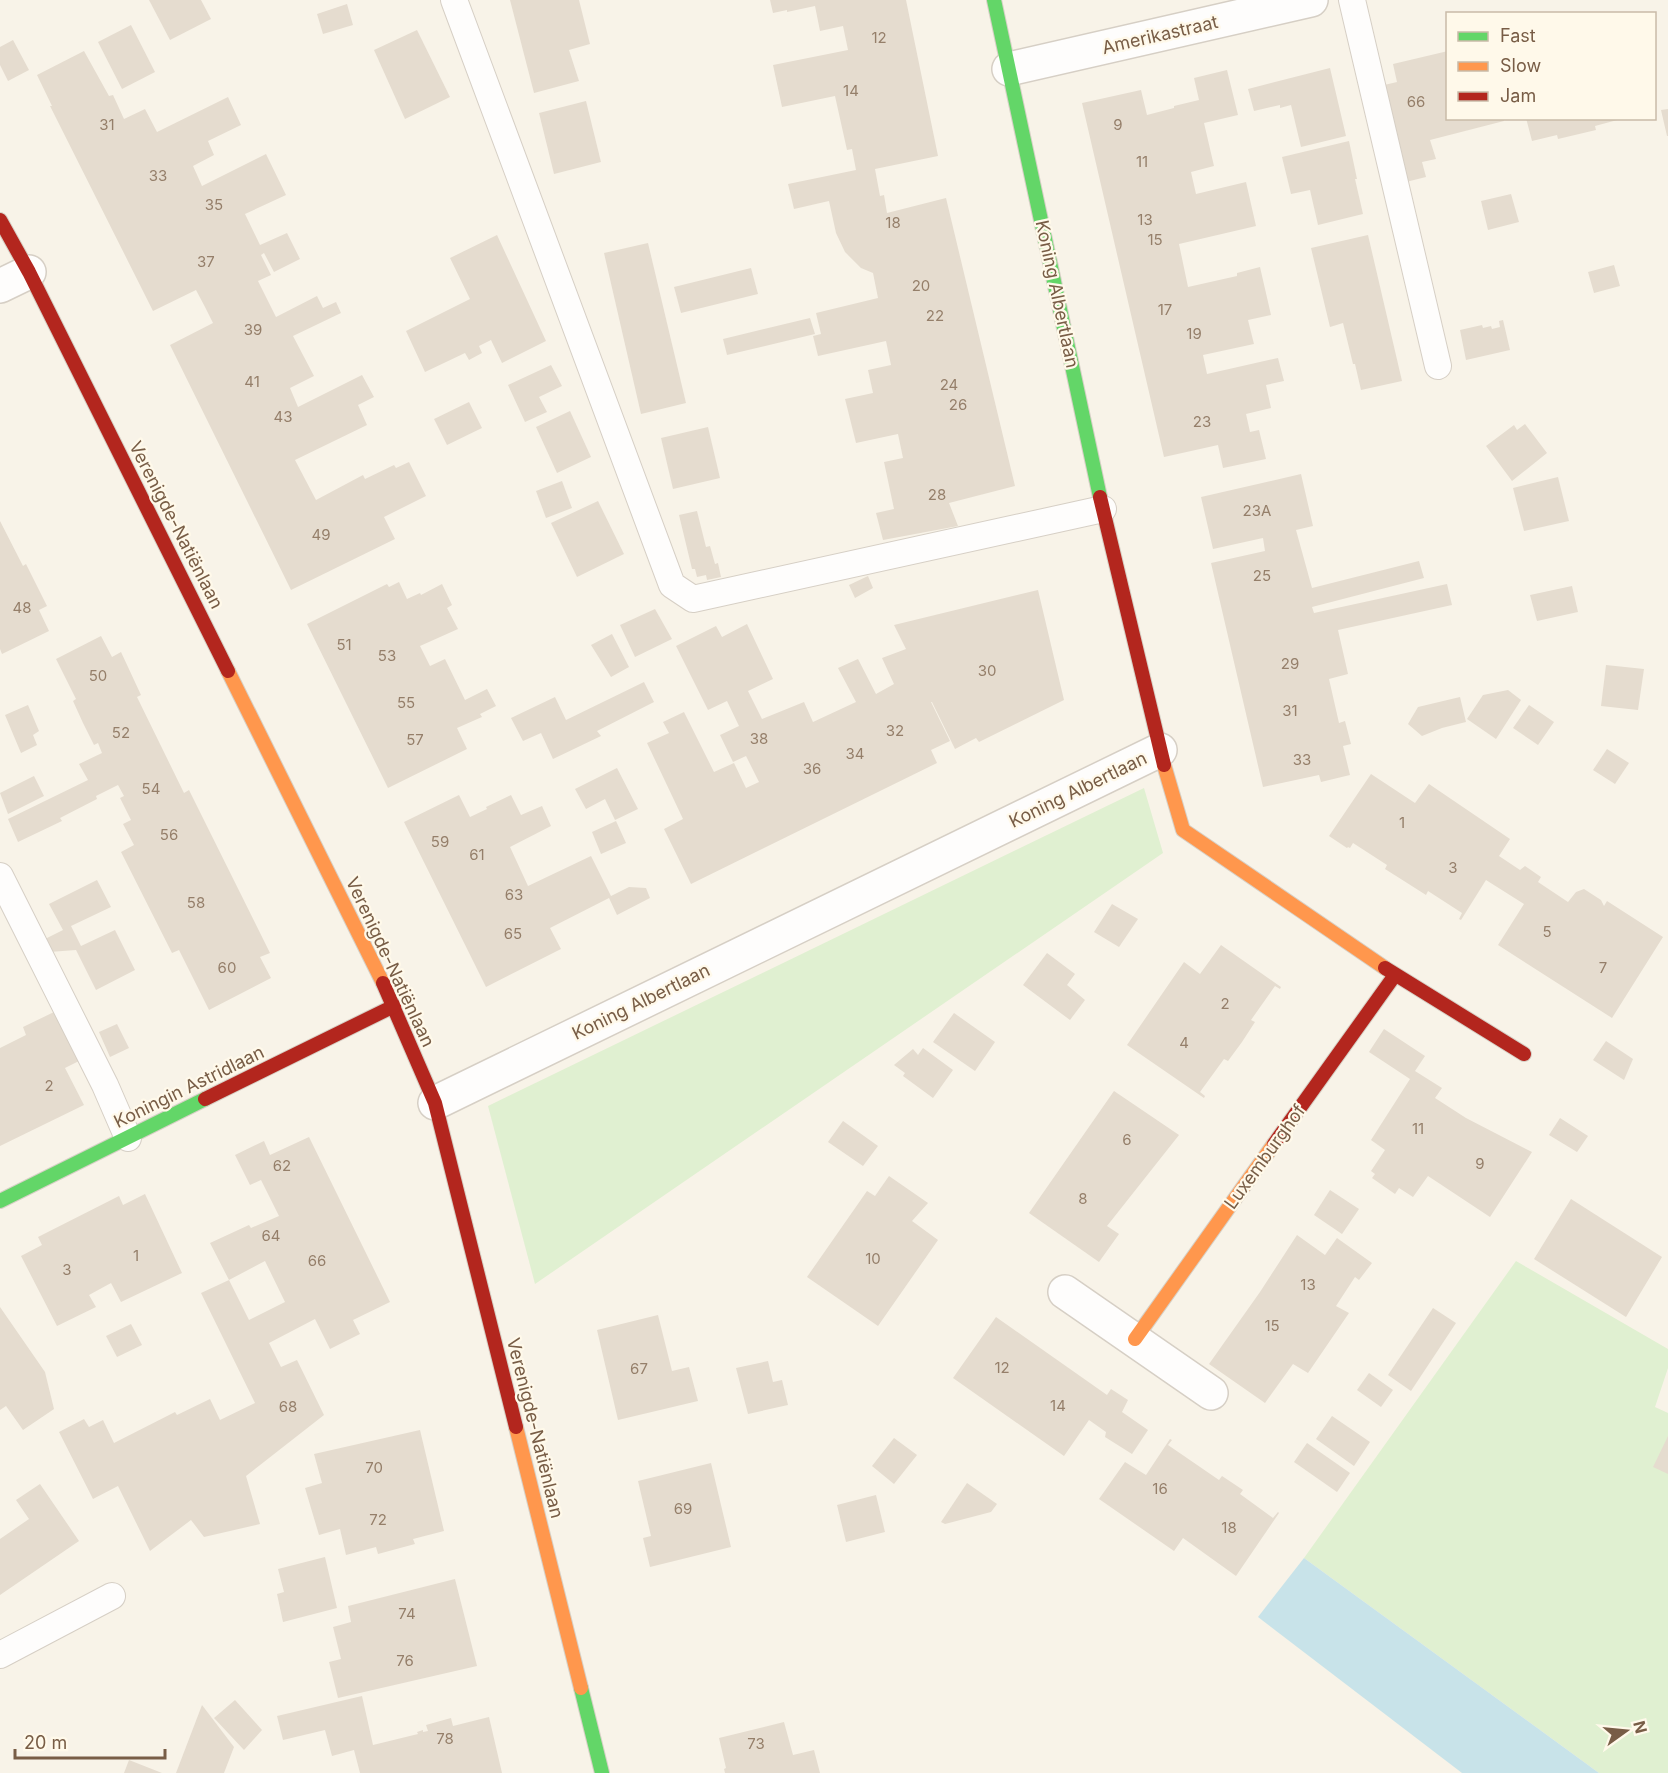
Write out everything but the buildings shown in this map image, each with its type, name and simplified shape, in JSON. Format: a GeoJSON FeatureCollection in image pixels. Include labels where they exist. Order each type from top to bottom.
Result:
{"type":"FeatureCollection","features":[{"type":"Feature","properties":{"kind":"street","name":"Koning Albertlaan"},"geometry":{"type":"LineString","coordinates":[[435,1103],[1160,750],[1103,509],[994,0]]}},
{"type":"Feature","properties":{"kind":"street","name":"Amerikastraat"},"geometry":{"type":"LineString","coordinates":[[1009,69],[1311,0]]}},
{"type":"Feature","properties":{"kind":"street","name":"Verenigde-Natiënlaan"},"geometry":{"type":"LineString","coordinates":[[0,220],[14,279],[394,1006],[435,1103],[602,1773]]}},
{"type":"Feature","properties":{"kind":"street"},"geometry":{"type":"LineString","coordinates":[[1160,750],[1183,830],[1395,975],[1524,1054]]}},
{"type":"Feature","properties":{"kind":"street","name":"Luxemburghof"},"geometry":{"type":"LineString","coordinates":[[1135,1340],[1395,975]]}},
{"type":"Feature","properties":{"kind":"street","name":"Koningin Astridlaan"},"geometry":{"type":"LineString","coordinates":[[0,1201],[394,1006]]}},
{"type":"Feature","properties":{"kind":"street"},"geometry":{"type":"LineString","coordinates":[[1065,1292],[1211,1393]]}},
{"type":"Feature","properties":{"kind":"lane"},"geometry":{"type":"LineString","coordinates":[[454,0],[672,585],[693,599],[1103,509]]}},
{"type":"Feature","properties":{"kind":"lane"},"geometry":{"type":"LineString","coordinates":[[1352,0],[1438,366]]}},
{"type":"Feature","properties":{"kind":"lane"},"geometry":{"type":"LineString","coordinates":[[0,876],[105,1085],[128,1138]]}},
{"type":"Feature","properties":{"kind":"lane"},"geometry":{"type":"LineString","coordinates":[[0,1655],[112,1596]]}},
{"type":"Feature","properties":{"kind":"green space"},"geometry":{"type":"Polygon","coordinates":[[[1144,788],[1163,853],[535,1284],[488,1106],[1144,788]]]}},
{"type":"Feature","properties":{"kind":"green space"},"geometry":{"type":"Polygon","coordinates":[[[1516,1261],[1668,1349],[1668,1368],[1655,1407],[1668,1413],[1668,1773],[1599,1773],[1304,1558],[1516,1261]]]}},
{"type":"Feature","properties":{"kind":"water"},"geometry":{"type":"Polygon","coordinates":[[[1304,1558],[1599,1773],[1462,1773],[1258,1617],[1304,1558]]]}},
{"type":"Feature","properties":{"kind":"traffic: fast"},"geometry":{"type":"LineString","coordinates":[[994,0],[1100,497]]}},
{"type":"Feature","properties":{"kind":"traffic: fast"},"geometry":{"type":"LineString","coordinates":[[0,1201],[205,1099]]}},
{"type":"Feature","properties":{"kind":"traffic: fast"},"geometry":{"type":"LineString","coordinates":[[581,1688],[602,1773]]}},
{"type":"Feature","properties":{"kind":"traffic: slow"},"geometry":{"type":"LineString","coordinates":[[228,671],[383,983]]}},
{"type":"Feature","properties":{"kind":"traffic: slow"},"geometry":{"type":"LineString","coordinates":[[1164,765],[1183,830],[1385,968]]}},
{"type":"Feature","properties":{"kind":"traffic: slow"},"geometry":{"type":"LineString","coordinates":[[1135,1339],[1274,1144]]}},
{"type":"Feature","properties":{"kind":"traffic: slow"},"geometry":{"type":"LineString","coordinates":[[516,1427],[581,1688]]}},
{"type":"Feature","properties":{"kind":"traffic: jam"},"geometry":{"type":"LineString","coordinates":[[0,220],[29,272],[228,671]]}},
{"type":"Feature","properties":{"kind":"traffic: jam"},"geometry":{"type":"LineString","coordinates":[[1100,497],[1164,765]]}},
{"type":"Feature","properties":{"kind":"traffic: jam"},"geometry":{"type":"LineString","coordinates":[[1385,968],[1524,1054]]}},
{"type":"Feature","properties":{"kind":"traffic: jam"},"geometry":{"type":"LineString","coordinates":[[1274,1144],[1395,975]]}},
{"type":"Feature","properties":{"kind":"traffic: jam"},"geometry":{"type":"LineString","coordinates":[[383,983],[435,1103],[516,1427]]}},
{"type":"Feature","properties":{"kind":"traffic: jam"},"geometry":{"type":"LineString","coordinates":[[205,1099],[394,1006]]}}]}
